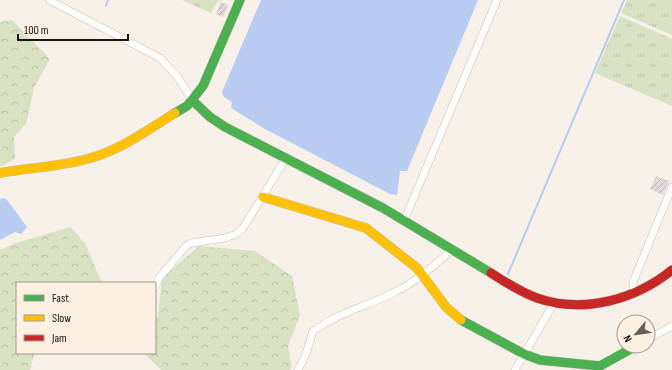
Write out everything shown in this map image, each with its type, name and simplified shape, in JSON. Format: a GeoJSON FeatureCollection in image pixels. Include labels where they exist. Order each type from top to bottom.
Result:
{"type":"FeatureCollection","features":[{"type":"Feature","properties":{"kind":"street"},"geometry":{"type":"LineString","coordinates":[[49,0],[160,58],[177,76],[193,101],[210,117],[225,127],[404,221],[530,296],[554,303],[571,304],[620,298],[649,286],[672,270]]}},
{"type":"Feature","properties":{"kind":"street"},"geometry":{"type":"LineString","coordinates":[[0,173],[21,168],[73,162],[94,157],[124,144],[178,112],[193,101],[203,86],[240,0]]}},
{"type":"Feature","properties":{"kind":"street"},"geometry":{"type":"LineString","coordinates":[[404,221],[496,0]]}},
{"type":"Feature","properties":{"kind":"street"},"geometry":{"type":"LineString","coordinates":[[156,285],[159,278],[190,243],[225,238],[236,234],[243,228],[286,158]]}},
{"type":"Feature","properties":{"kind":"street"},"geometry":{"type":"LineString","coordinates":[[634,293],[633,282],[672,187]]}},
{"type":"Feature","properties":{"kind":"street"},"geometry":{"type":"LineString","coordinates":[[263,197],[366,228],[424,275],[446,307],[462,320],[524,354],[540,360],[601,368],[623,354]]}},
{"type":"Feature","properties":{"kind":"street"},"geometry":{"type":"LineString","coordinates":[[298,370],[306,354],[313,332],[346,312],[393,294],[424,275],[452,250]]}},
{"type":"Feature","properties":{"kind":"street"},"geometry":{"type":"LineString","coordinates":[[515,370],[554,303]]}},
{"type":"Feature","properties":{"kind":"street"},"geometry":{"type":"LineString","coordinates":[[656,335],[672,326]]}},
{"type":"Feature","properties":{"kind":"green space"},"geometry":{"type":"Polygon","coordinates":[[[182,0],[223,0],[217,2],[211,13],[182,0]]]}},
{"type":"Feature","properties":{"kind":"green space"},"geometry":{"type":"Polygon","coordinates":[[[627,0],[672,0],[672,35],[621,13],[627,0]]]}},
{"type":"Feature","properties":{"kind":"green space"},"geometry":{"type":"Polygon","coordinates":[[[620,16],[672,39],[672,106],[595,73],[620,16]]]}},
{"type":"Feature","properties":{"kind":"green space"},"geometry":{"type":"Polygon","coordinates":[[[12,20],[50,59],[34,88],[26,124],[14,137],[15,159],[0,167],[0,22],[12,20]]]}},
{"type":"Feature","properties":{"kind":"green space"},"geometry":{"type":"Polygon","coordinates":[[[70,227],[85,243],[102,282],[16,282],[16,354],[35,354],[30,370],[0,370],[0,250],[13,244],[70,227]]]}},
{"type":"Feature","properties":{"kind":"green space"},"geometry":{"type":"Polygon","coordinates":[[[199,246],[255,251],[292,276],[300,315],[288,346],[292,367],[290,370],[161,370],[145,354],[156,354],[156,321],[158,316],[162,278],[199,246]]]}},
{"type":"Feature","properties":{"kind":"water"},"geometry":{"type":"Polygon","coordinates":[[[261,0],[478,0],[407,171],[400,171],[397,195],[390,194],[265,129],[231,108],[232,102],[223,96],[222,92],[261,0]]]}},
{"type":"Feature","properties":{"kind":"water"},"geometry":{"type":"Polygon","coordinates":[[[4,198],[27,227],[21,234],[15,232],[0,240],[0,199],[4,198]]]}},
{"type":"Feature","properties":{"kind":"building"},"geometry":{"type":"Polygon","coordinates":[[[221,2],[228,5],[223,17],[216,14],[221,2]]]}},
{"type":"Feature","properties":{"kind":"building"},"geometry":{"type":"Polygon","coordinates":[[[656,176],[669,181],[663,195],[650,189],[656,176]]]}},
{"type":"Feature","properties":{"kind":"waterway"},"geometry":{"type":"LineString","coordinates":[[106,6],[108,0]]}},
{"type":"Feature","properties":{"kind":"waterway"},"geometry":{"type":"LineString","coordinates":[[508,274],[624,0]]}},
{"type":"Feature","properties":{"kind":"traffic: fast"},"geometry":{"type":"LineString","coordinates":[[175,113],[187,106],[203,86],[240,0]]}},
{"type":"Feature","properties":{"kind":"traffic: fast"},"geometry":{"type":"LineString","coordinates":[[193,101],[210,117],[225,127],[383,208],[491,273]]}},
{"type":"Feature","properties":{"kind":"traffic: fast"},"geometry":{"type":"LineString","coordinates":[[461,320],[524,354],[540,360],[600,366],[622,354]]}},
{"type":"Feature","properties":{"kind":"traffic: slow"},"geometry":{"type":"LineString","coordinates":[[0,173],[71,163],[94,157],[115,149],[146,132],[175,113]]}},
{"type":"Feature","properties":{"kind":"traffic: slow"},"geometry":{"type":"LineString","coordinates":[[263,197],[366,228],[417,268],[446,307],[461,320]]}},
{"type":"Feature","properties":{"kind":"traffic: jam"},"geometry":{"type":"LineString","coordinates":[[491,273],[531,296],[554,303],[572,305],[608,301],[625,296],[642,289],[672,270]]}}]}
